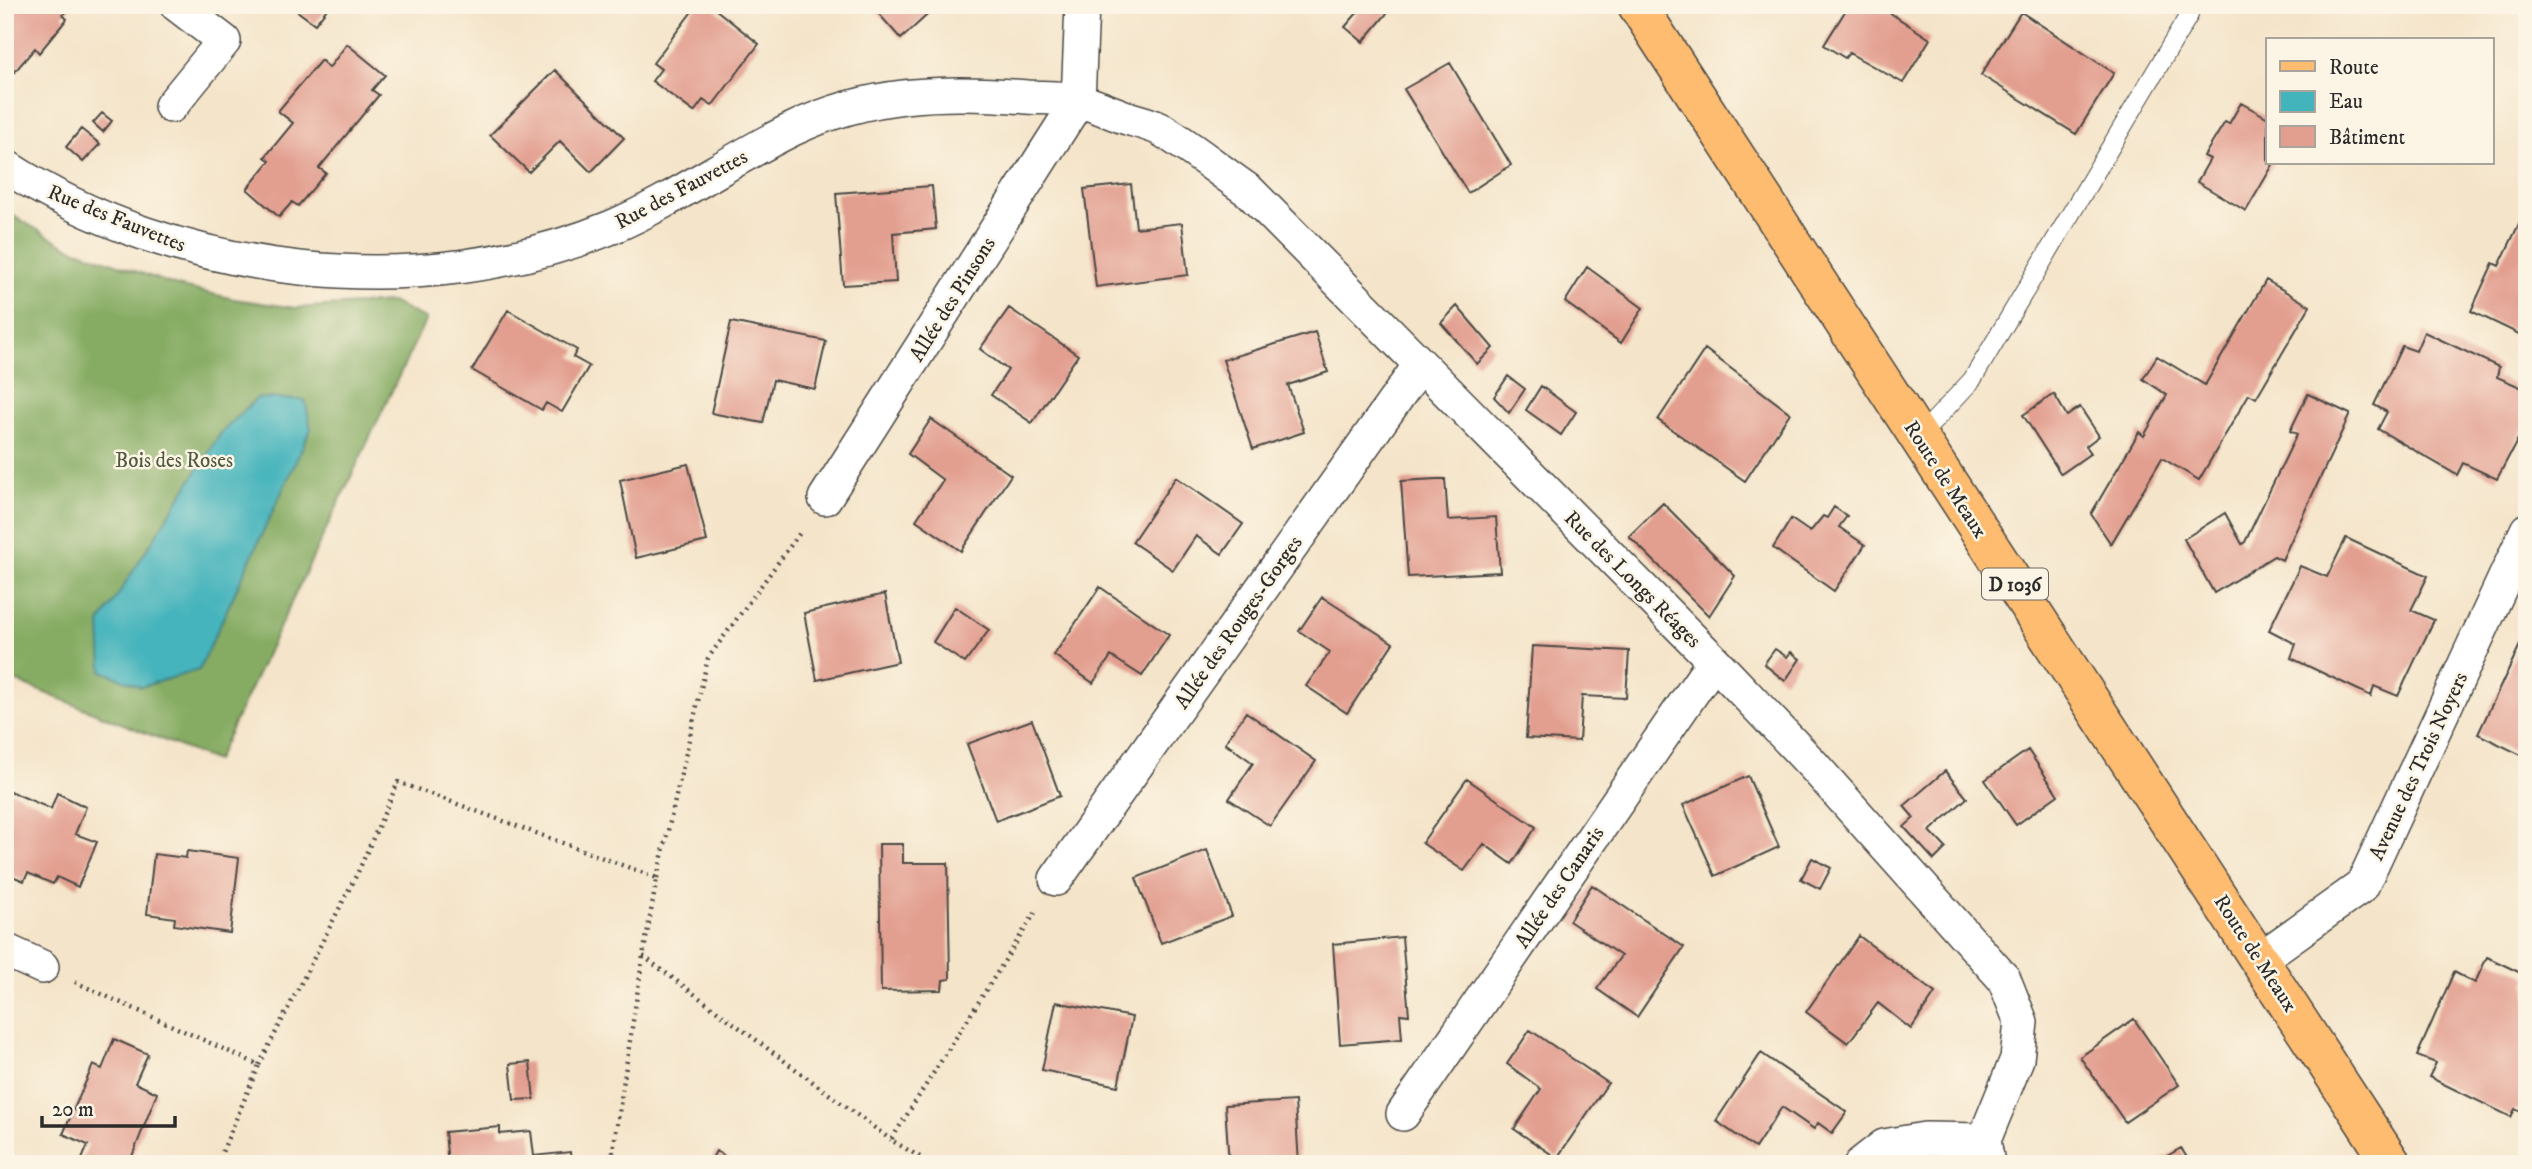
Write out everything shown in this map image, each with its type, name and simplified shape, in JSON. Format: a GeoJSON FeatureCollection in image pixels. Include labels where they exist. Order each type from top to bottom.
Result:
{"type":"FeatureCollection","features":[{"type":"Feature","properties":{"kind":"main road","name":"Route de Meaux"},"geometry":{"type":"LineString","coordinates":[[1637,5],[2392,1164]]}},
{"type":"Feature","properties":{"kind":"street"},"geometry":{"type":"LineString","coordinates":[[171,106],[224,41],[177,5]]}},
{"type":"Feature","properties":{"kind":"street"},"geometry":{"type":"LineString","coordinates":[[1078,101],[1082,5]]}},
{"type":"Feature","properties":{"kind":"street","name":"Rue des Fauvettes"},"geometry":{"type":"LineString","coordinates":[[5,166],[107,218],[178,245],[248,262],[342,273],[462,267],[539,251],[611,227],[680,193],[796,127],[852,105],[916,94],[970,92],[1078,101]]}},
{"type":"Feature","properties":{"kind":"street","name":"Rue des Longs Réages"},"geometry":{"type":"LineString","coordinates":[[1078,101],[1160,129],[1249,191],[1714,661],[1813,765],[2004,979],[2021,1022],[2017,1059],[1986,1152]]}},
{"type":"Feature","properties":{"kind":"street","name":"Allée des Pinsons"},"geometry":{"type":"LineString","coordinates":[[825,498],[1078,101]]}},
{"type":"Feature","properties":{"kind":"street","name":"Allée des Rouges-Gorges"},"geometry":{"type":"LineString","coordinates":[[1056,879],[1420,365]]}},
{"type":"Feature","properties":{"kind":"street","name":"Avenue des Trois Noyers"},"geometry":{"type":"LineString","coordinates":[[2259,959],[2362,886],[2527,530]]}},
{"type":"Feature","properties":{"kind":"street","name":"Allée des Canaris"},"geometry":{"type":"LineString","coordinates":[[1403,1114],[1714,661]]}},
{"type":"Feature","properties":{"kind":"street"},"geometry":{"type":"LineString","coordinates":[[5,950],[42,967]]}},
{"type":"Feature","properties":{"kind":"street"},"geometry":{"type":"LineString","coordinates":[[1861,1164],[1884,1146],[1925,1139],[1986,1152]]}},
{"type":"Feature","properties":{"kind":"lane"},"geometry":{"type":"LineString","coordinates":[[1919,437],[1972,380],[2189,15]]}},
{"type":"Feature","properties":{"kind":"path"},"geometry":{"type":"LineString","coordinates":[[611,1164],[657,878],[708,658],[825,498]]}},
{"type":"Feature","properties":{"kind":"path"},"geometry":{"type":"LineString","coordinates":[[217,1164],[259,1065],[358,872],[398,782],[657,878]]}},
{"type":"Feature","properties":{"kind":"path"},"geometry":{"type":"LineString","coordinates":[[891,1140],[1056,879]]}},
{"type":"Feature","properties":{"kind":"path"},"geometry":{"type":"LineString","coordinates":[[643,956],[891,1140],[932,1164]]}},
{"type":"Feature","properties":{"kind":"path"},"geometry":{"type":"LineString","coordinates":[[42,967],[259,1065]]}},
{"type":"Feature","properties":{"kind":"green space","name":"Bois des Roses"},"geometry":{"type":"Polygon","coordinates":[[[5,211],[66,246],[177,286],[234,299],[295,308],[391,302],[426,319],[216,761],[5,677],[5,211]]]}},
{"type":"Feature","properties":{"kind":"water"},"geometry":{"type":"Polygon","coordinates":[[[257,398],[305,400],[311,429],[199,670],[141,687],[102,671],[100,623],[221,433],[257,398]]]}},
{"type":"Feature","properties":{"kind":"building"},"geometry":{"type":"Polygon","coordinates":[[[5,5],[72,5],[63,15],[67,19],[39,53],[35,48],[5,83],[5,5]]]}},
{"type":"Feature","properties":{"kind":"building"},"geometry":{"type":"Polygon","coordinates":[[[289,5],[330,5],[315,24],[289,5]]]}},
{"type":"Feature","properties":{"kind":"building"},"geometry":{"type":"Polygon","coordinates":[[[697,5],[710,5],[759,44],[712,106],[703,100],[694,112],[652,81],[661,69],[653,63],[697,5]]]}},
{"type":"Feature","properties":{"kind":"building"},"geometry":{"type":"Polygon","coordinates":[[[871,5],[938,5],[901,39],[871,5]]]}},
{"type":"Feature","properties":{"kind":"building"},"geometry":{"type":"Polygon","coordinates":[[[1364,5],[1394,5],[1363,42],[1345,27],[1364,5]]]}},
{"type":"Feature","properties":{"kind":"building"},"geometry":{"type":"Polygon","coordinates":[[[1849,5],[1878,5],[1930,39],[1903,83],[1849,53],[1845,58],[1824,45],[1849,5]]]}},
{"type":"Feature","properties":{"kind":"building"},"geometry":{"type":"Polygon","coordinates":[[[2021,12],[2114,73],[2076,134],[1981,75],[2021,12]]]}},
{"type":"Feature","properties":{"kind":"building"},"geometry":{"type":"Polygon","coordinates":[[[347,44],[385,75],[372,90],[379,95],[319,168],[326,173],[298,206],[292,202],[279,217],[247,189],[270,161],[265,157],[293,123],[278,111],[321,60],[329,68],[347,44]]]}},
{"type":"Feature","properties":{"kind":"building"},"geometry":{"type":"Polygon","coordinates":[[[1450,63],[1511,165],[1468,193],[1404,89],[1450,63]]]}},
{"type":"Feature","properties":{"kind":"building"},"geometry":{"type":"Polygon","coordinates":[[[555,70],[624,138],[591,172],[560,141],[529,172],[490,135],[555,70]]]}},
{"type":"Feature","properties":{"kind":"building"},"geometry":{"type":"Polygon","coordinates":[[[2241,103],[2266,117],[2266,164],[2273,164],[2246,211],[2197,182],[2210,159],[2204,156],[2225,122],[2229,124],[2241,103]]]}},
{"type":"Feature","properties":{"kind":"building"},"geometry":{"type":"Polygon","coordinates":[[[102,113],[112,121],[103,132],[93,123],[102,113]]]}},
{"type":"Feature","properties":{"kind":"building"},"geometry":{"type":"Polygon","coordinates":[[[81,129],[100,144],[83,162],[66,147],[81,129]]]}},
{"type":"Feature","properties":{"kind":"building"},"geometry":{"type":"Polygon","coordinates":[[[1131,184],[1136,228],[1182,223],[1188,275],[1096,287],[1084,189],[1131,184]]]}},
{"type":"Feature","properties":{"kind":"building"},"geometry":{"type":"Polygon","coordinates":[[[932,186],[936,229],[893,233],[896,282],[843,285],[836,193],[932,186]]]}},
{"type":"Feature","properties":{"kind":"building"},"geometry":{"type":"Polygon","coordinates":[[[2527,207],[2525,337],[2471,311],[2493,263],[2499,266],[2527,207]]]}},
{"type":"Feature","properties":{"kind":"building"},"geometry":{"type":"Polygon","coordinates":[[[1587,267],[1643,308],[1621,343],[1565,302],[1587,267]]]}},
{"type":"Feature","properties":{"kind":"building"},"geometry":{"type":"Polygon","coordinates":[[[2266,280],[2310,306],[2256,398],[2249,394],[2199,480],[2162,458],[2111,544],[2091,514],[2139,432],[2144,436],[2167,395],[2143,379],[2157,356],[2205,385],[2266,280]]]}},
{"type":"Feature","properties":{"kind":"building"},"geometry":{"type":"Polygon","coordinates":[[[1457,306],[1493,348],[1477,364],[1441,323],[1457,306]]]}},
{"type":"Feature","properties":{"kind":"building"},"geometry":{"type":"Polygon","coordinates":[[[1009,308],[1078,355],[1032,423],[991,395],[1008,370],[980,349],[1009,308]]]}},
{"type":"Feature","properties":{"kind":"building"},"geometry":{"type":"Polygon","coordinates":[[[508,310],[577,350],[573,357],[589,366],[562,412],[546,403],[542,410],[472,370],[508,310]]]}},
{"type":"Feature","properties":{"kind":"building"},"geometry":{"type":"Polygon","coordinates":[[[731,322],[826,341],[815,389],[773,380],[763,423],[711,413],[731,322]]]}},
{"type":"Feature","properties":{"kind":"building"},"geometry":{"type":"Polygon","coordinates":[[[1315,332],[1328,372],[1288,385],[1304,432],[1253,449],[1223,360],[1315,332]]]}},
{"type":"Feature","properties":{"kind":"building"},"geometry":{"type":"Polygon","coordinates":[[[2424,332],[2499,367],[2497,377],[2527,390],[2527,422],[2497,479],[2463,463],[2457,475],[2378,429],[2387,412],[2374,405],[2402,346],[2416,351],[2424,332]]]}},
{"type":"Feature","properties":{"kind":"building"},"geometry":{"type":"Polygon","coordinates":[[[1705,349],[1790,413],[1745,481],[1658,420],[1705,349]]]}},
{"type":"Feature","properties":{"kind":"building"},"geometry":{"type":"Polygon","coordinates":[[[1508,376],[1525,389],[1509,413],[1494,397],[1508,376]]]}},
{"type":"Feature","properties":{"kind":"building"},"geometry":{"type":"Polygon","coordinates":[[[1541,386],[1576,412],[1561,435],[1526,410],[1541,386]]]}},
{"type":"Feature","properties":{"kind":"building"},"geometry":{"type":"Polygon","coordinates":[[[2054,394],[2067,416],[2080,407],[2099,436],[2086,446],[2091,453],[2061,474],[2023,415],[2054,394]]]}},
{"type":"Feature","properties":{"kind":"building"},"geometry":{"type":"Polygon","coordinates":[[[2308,394],[2350,414],[2282,560],[2274,556],[2214,593],[2184,539],[2225,513],[2242,544],[2245,542],[2297,434],[2290,431],[2308,394]]]}},
{"type":"Feature","properties":{"kind":"building"},"geometry":{"type":"Polygon","coordinates":[[[931,419],[1011,475],[961,551],[916,520],[943,480],[908,454],[931,419]]]}},
{"type":"Feature","properties":{"kind":"building"},"geometry":{"type":"Polygon","coordinates":[[[688,464],[707,541],[636,558],[620,480],[688,464]]]}},
{"type":"Feature","properties":{"kind":"building"},"geometry":{"type":"Polygon","coordinates":[[[1176,477],[1243,524],[1222,554],[1196,536],[1173,570],[1132,542],[1176,477]]]}},
{"type":"Feature","properties":{"kind":"building"},"geometry":{"type":"Polygon","coordinates":[[[1445,479],[1448,520],[1496,517],[1500,572],[1408,577],[1401,481],[1445,479]]]}},
{"type":"Feature","properties":{"kind":"building"},"geometry":{"type":"Polygon","coordinates":[[[1663,503],[1735,576],[1709,616],[1629,536],[1663,503]]]}},
{"type":"Feature","properties":{"kind":"building"},"geometry":{"type":"Polygon","coordinates":[[[1834,507],[1847,516],[1839,527],[1865,545],[1834,591],[1773,548],[1791,519],[1810,532],[1823,516],[1827,518],[1834,507]]]}},
{"type":"Feature","properties":{"kind":"building"},"geometry":{"type":"Polygon","coordinates":[[[2346,538],[2428,576],[2411,610],[2434,620],[2398,696],[2374,686],[2371,696],[2291,658],[2296,644],[2269,630],[2300,566],[2327,577],[2346,538]]]}},
{"type":"Feature","properties":{"kind":"building"},"geometry":{"type":"Polygon","coordinates":[[[1100,587],[1169,635],[1142,676],[1111,656],[1093,683],[1054,655],[1100,587]]]}},
{"type":"Feature","properties":{"kind":"building"},"geometry":{"type":"Polygon","coordinates":[[[885,594],[898,662],[817,680],[804,613],[885,594]]]}},
{"type":"Feature","properties":{"kind":"building"},"geometry":{"type":"Polygon","coordinates":[[[1322,597],[1393,643],[1347,713],[1306,686],[1330,652],[1299,631],[1322,597]]]}},
{"type":"Feature","properties":{"kind":"building"},"geometry":{"type":"Polygon","coordinates":[[[955,607],[989,630],[965,663],[933,642],[955,607]]]}},
{"type":"Feature","properties":{"kind":"building"},"geometry":{"type":"Polygon","coordinates":[[[2527,630],[2527,758],[2478,734],[2527,630]]]}},
{"type":"Feature","properties":{"kind":"building"},"geometry":{"type":"Polygon","coordinates":[[[1532,646],[1629,651],[1626,698],[1582,696],[1579,741],[1526,738],[1532,646]]]}},
{"type":"Feature","properties":{"kind":"building"},"geometry":{"type":"Polygon","coordinates":[[[1775,649],[1787,657],[1791,652],[1800,659],[1785,681],[1764,664],[1775,649]]]}},
{"type":"Feature","properties":{"kind":"building"},"geometry":{"type":"Polygon","coordinates":[[[1246,712],[1316,761],[1270,826],[1229,799],[1253,763],[1225,743],[1246,712]]]}},
{"type":"Feature","properties":{"kind":"building"},"geometry":{"type":"Polygon","coordinates":[[[1032,720],[1060,796],[996,821],[967,744],[1032,720]]]}},
{"type":"Feature","properties":{"kind":"building"},"geometry":{"type":"Polygon","coordinates":[[[2028,750],[2058,795],[2016,825],[1985,780],[2028,750]]]}},
{"type":"Feature","properties":{"kind":"building"},"geometry":{"type":"Polygon","coordinates":[[[1945,771],[1967,798],[1930,831],[1946,848],[1934,860],[1904,827],[1914,818],[1904,806],[1945,771]]]}},
{"type":"Feature","properties":{"kind":"building"},"geometry":{"type":"Polygon","coordinates":[[[1748,776],[1779,847],[1715,876],[1683,805],[1748,776]]]}},
{"type":"Feature","properties":{"kind":"building"},"geometry":{"type":"Polygon","coordinates":[[[1467,779],[1536,827],[1512,864],[1484,844],[1464,871],[1422,843],[1467,779]]]}},
{"type":"Feature","properties":{"kind":"building"},"geometry":{"type":"Polygon","coordinates":[[[5,789],[51,809],[57,793],[86,807],[75,834],[97,842],[78,887],[57,877],[53,884],[28,873],[24,881],[5,873],[5,789]]]}},
{"type":"Feature","properties":{"kind":"building"},"geometry":{"type":"Polygon","coordinates":[[[879,844],[903,844],[903,863],[948,863],[950,979],[943,980],[942,990],[881,991],[879,844]]]}},
{"type":"Feature","properties":{"kind":"building"},"geometry":{"type":"Polygon","coordinates":[[[1207,850],[1232,916],[1161,943],[1136,878],[1207,850]]]}},
{"type":"Feature","properties":{"kind":"building"},"geometry":{"type":"Polygon","coordinates":[[[187,851],[239,858],[230,933],[174,925],[175,918],[147,914],[154,854],[186,858],[187,851]]]}},
{"type":"Feature","properties":{"kind":"building"},"geometry":{"type":"Polygon","coordinates":[[[1812,858],[1831,868],[1820,889],[1801,879],[1812,858]]]}},
{"type":"Feature","properties":{"kind":"building"},"geometry":{"type":"Polygon","coordinates":[[[1592,885],[1684,947],[1637,1017],[1597,989],[1621,956],[1569,921],[1592,885]]]}},
{"type":"Feature","properties":{"kind":"building"},"geometry":{"type":"Polygon","coordinates":[[[1859,936],[1935,993],[1911,1029],[1878,1003],[1848,1043],[1806,1012],[1859,936]]]}},
{"type":"Feature","properties":{"kind":"building"},"geometry":{"type":"Polygon","coordinates":[[[1402,937],[1409,1015],[1400,1014],[1402,1039],[1340,1044],[1333,944],[1402,937]]]}},
{"type":"Feature","properties":{"kind":"building"},"geometry":{"type":"Polygon","coordinates":[[[2487,957],[2527,976],[2527,1115],[2515,1109],[2511,1117],[2429,1077],[2436,1063],[2417,1056],[2454,972],[2475,983],[2487,957]]]}},
{"type":"Feature","properties":{"kind":"building"},"geometry":{"type":"Polygon","coordinates":[[[1056,1002],[1132,1017],[1118,1086],[1042,1070],[1056,1002]]]}},
{"type":"Feature","properties":{"kind":"building"},"geometry":{"type":"Polygon","coordinates":[[[2134,1019],[2179,1085],[2125,1122],[2080,1057],[2134,1019]]]}},
{"type":"Feature","properties":{"kind":"building"},"geometry":{"type":"Polygon","coordinates":[[[1530,1030],[1608,1083],[1557,1158],[1514,1129],[1541,1089],[1507,1064],[1530,1030]]]}},
{"type":"Feature","properties":{"kind":"building"},"geometry":{"type":"Polygon","coordinates":[[[114,1039],[148,1054],[135,1083],[157,1093],[129,1164],[80,1164],[88,1145],[63,1134],[93,1065],[102,1069],[114,1039]]]}},
{"type":"Feature","properties":{"kind":"building"},"geometry":{"type":"Polygon","coordinates":[[[1761,1053],[1847,1112],[1832,1133],[1818,1123],[1814,1129],[1782,1107],[1755,1148],[1716,1121],[1761,1053]]]}},
{"type":"Feature","properties":{"kind":"building"},"geometry":{"type":"Polygon","coordinates":[[[530,1062],[534,1099],[514,1100],[510,1064],[530,1062]]]}},
{"type":"Feature","properties":{"kind":"building"},"geometry":{"type":"Polygon","coordinates":[[[1295,1101],[1299,1164],[1229,1164],[1225,1105],[1295,1101]]]}},
{"type":"Feature","properties":{"kind":"building"},"geometry":{"type":"Polygon","coordinates":[[[500,1127],[500,1134],[531,1131],[534,1156],[570,1152],[571,1164],[448,1164],[445,1132],[500,1127]]]}},
{"type":"Feature","properties":{"kind":"building"},"geometry":{"type":"Polygon","coordinates":[[[2181,1148],[2191,1164],[2153,1164],[2181,1148]]]}},
{"type":"Feature","properties":{"kind":"building"},"geometry":{"type":"Polygon","coordinates":[[[716,1151],[737,1164],[709,1164],[716,1151]]]}}]}
